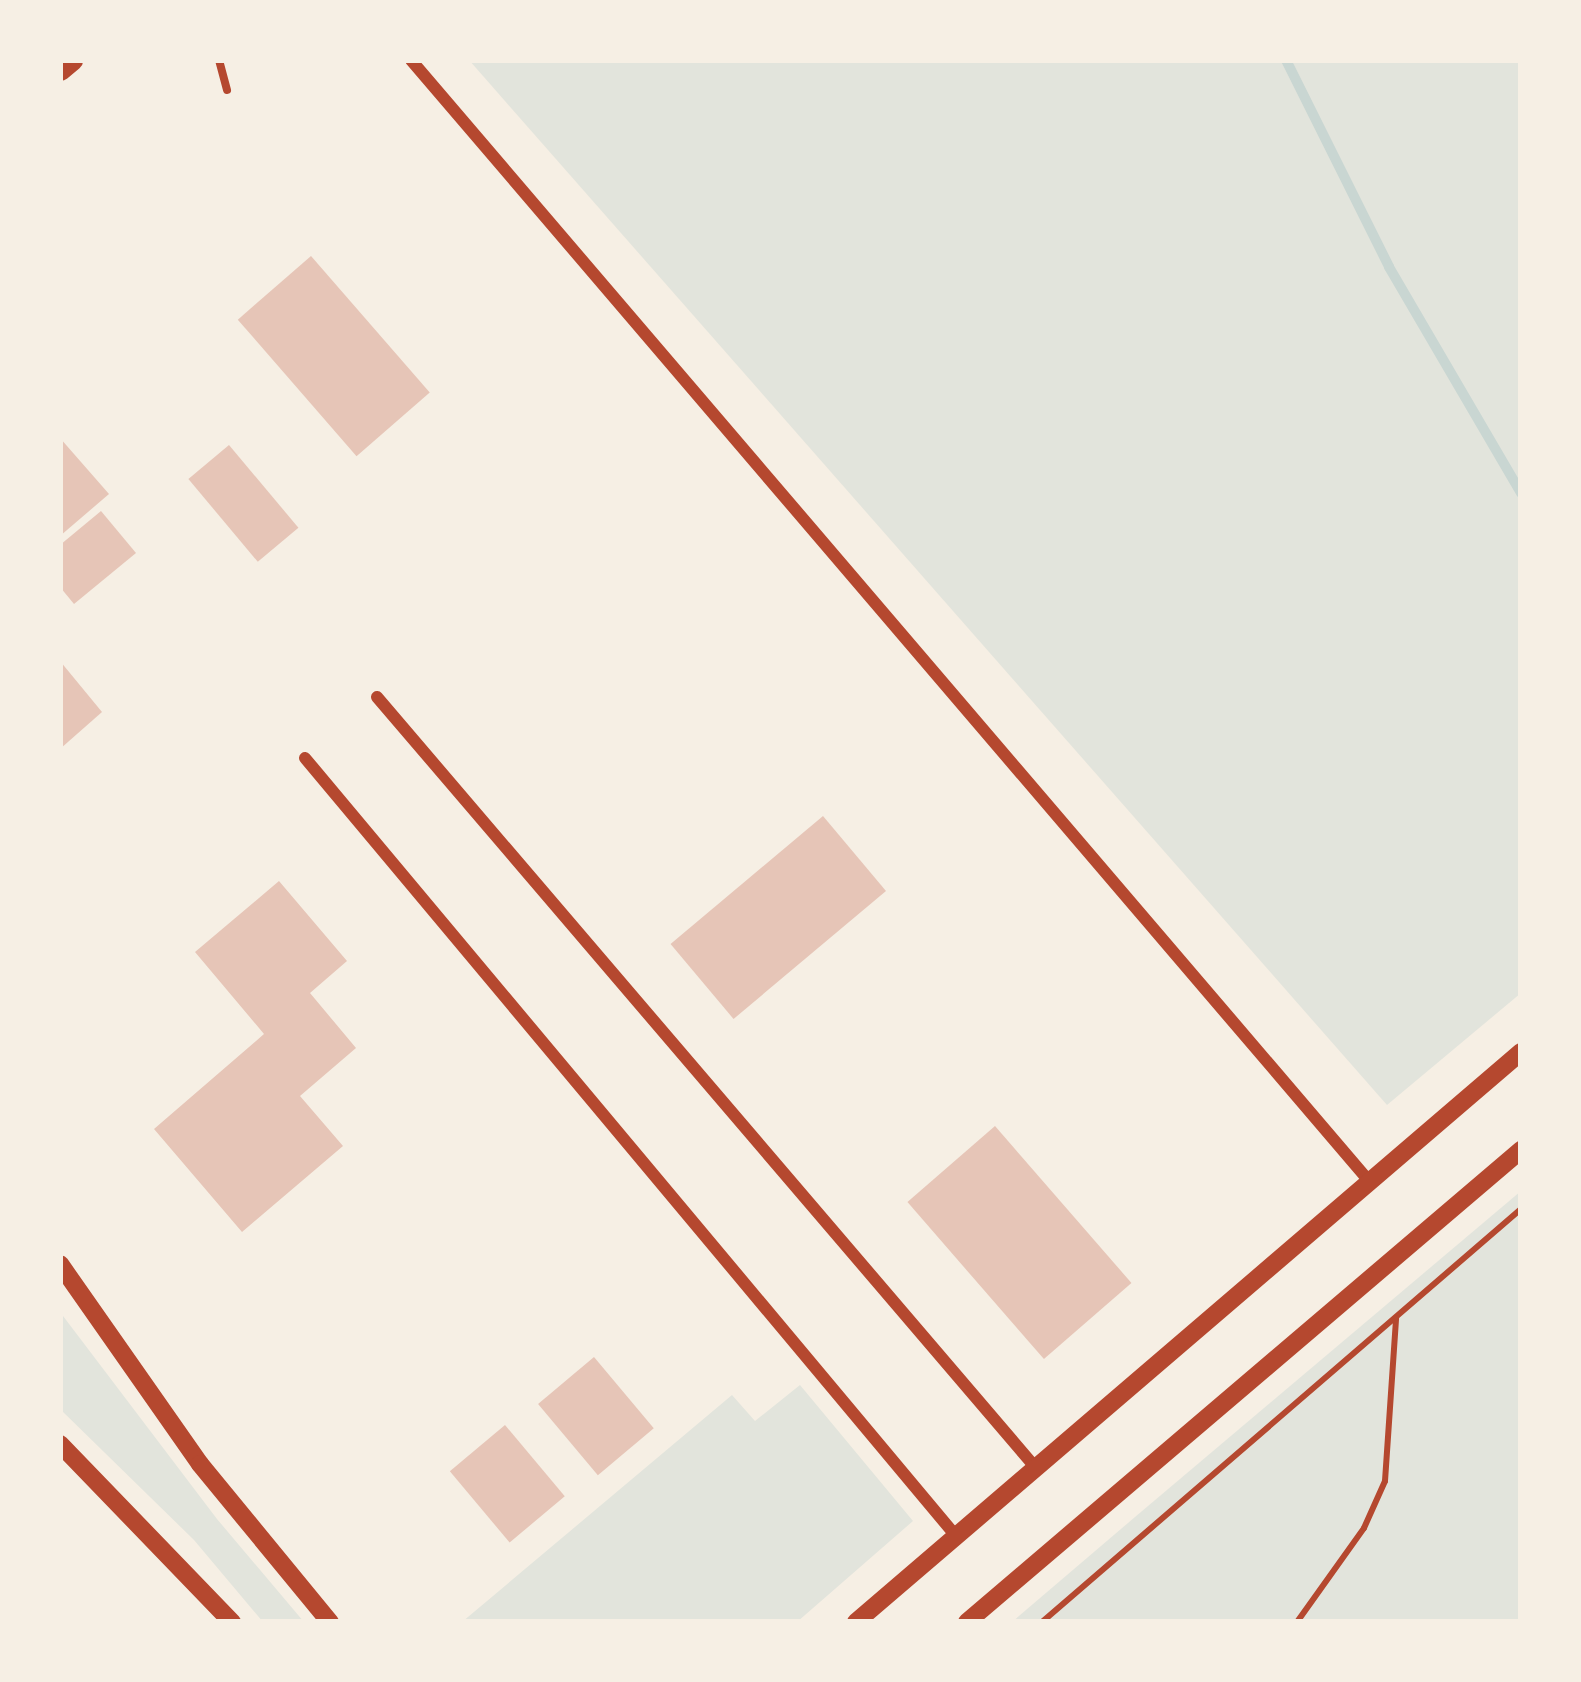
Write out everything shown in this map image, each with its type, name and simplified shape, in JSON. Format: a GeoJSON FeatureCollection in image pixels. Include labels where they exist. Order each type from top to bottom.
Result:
{"type":"FeatureCollection","features":[{"type":"Feature","properties":{"kind":"main road"},"geometry":{"type":"LineString","coordinates":[[60,70],[72,60]]}},
{"type":"Feature","properties":{"kind":"street"},"geometry":{"type":"LineString","coordinates":[[411,60],[1370,1182]]}},
{"type":"Feature","properties":{"kind":"street"},"geometry":{"type":"LineString","coordinates":[[377,697],[1036,1468]]}},
{"type":"Feature","properties":{"kind":"street"},"geometry":{"type":"LineString","coordinates":[[304,758],[956,1536]]}},
{"type":"Feature","properties":{"kind":"street"},"geometry":{"type":"LineString","coordinates":[[856,1622],[1521,1052]]}},
{"type":"Feature","properties":{"kind":"street"},"geometry":{"type":"LineString","coordinates":[[967,1622],[1521,1150]]}},
{"type":"Feature","properties":{"kind":"street"},"geometry":{"type":"LineString","coordinates":[[60,1264],[200,1463],[330,1622]]}},
{"type":"Feature","properties":{"kind":"street"},"geometry":{"type":"LineString","coordinates":[[60,1444],[232,1622]]}},
{"type":"Feature","properties":{"kind":"lane"},"geometry":{"type":"LineString","coordinates":[[219,60],[227,90]]}},
{"type":"Feature","properties":{"kind":"path"},"geometry":{"type":"LineString","coordinates":[[1042,1622],[1521,1209]]}},
{"type":"Feature","properties":{"kind":"path"},"geometry":{"type":"LineString","coordinates":[[1297,1622],[1364,1528],[1385,1481],[1396,1318]]}},
{"type":"Feature","properties":{"kind":"shaded area"},"geometry":{"type":"Polygon","coordinates":[[[469,60],[1521,60],[1521,993],[1387,1105],[469,60]]]}},
{"type":"Feature","properties":{"kind":"shaded area"},"geometry":{"type":"Polygon","coordinates":[[[1521,1191],[1521,1622],[1012,1622],[1135,1517],[1521,1191]]]}},
{"type":"Feature","properties":{"kind":"shaded area"},"geometry":{"type":"Polygon","coordinates":[[[60,1312],[217,1519],[304,1622],[263,1622],[194,1540],[60,1409],[60,1312]]]}},
{"type":"Feature","properties":{"kind":"shaded area"},"geometry":{"type":"Polygon","coordinates":[[[800,1385],[913,1521],[797,1622],[462,1622],[732,1395],[755,1421],[800,1385]]]}},
{"type":"Feature","properties":{"kind":"building"},"geometry":{"type":"Polygon","coordinates":[[[311,256],[430,393],[357,456],[238,320],[311,256]]]}},
{"type":"Feature","properties":{"kind":"building"},"geometry":{"type":"Polygon","coordinates":[[[60,438],[109,494],[60,536],[60,438]]]}},
{"type":"Feature","properties":{"kind":"building"},"geometry":{"type":"Polygon","coordinates":[[[229,445],[298,528],[258,562],[188,479],[229,445]]]}},
{"type":"Feature","properties":{"kind":"building"},"geometry":{"type":"Polygon","coordinates":[[[101,511],[136,553],[74,604],[60,587],[60,545],[101,511]]]}},
{"type":"Feature","properties":{"kind":"building"},"geometry":{"type":"Polygon","coordinates":[[[60,661],[102,712],[60,749],[60,661]]]}},
{"type":"Feature","properties":{"kind":"building"},"geometry":{"type":"Polygon","coordinates":[[[823,816],[886,891],[734,1019],[671,944],[823,816]]]}},
{"type":"Feature","properties":{"kind":"building"},"geometry":{"type":"Polygon","coordinates":[[[279,881],[347,961],[310,993],[356,1048],[300,1096],[343,1146],[242,1232],[154,1129],[264,1034],[195,952],[279,881]]]}},
{"type":"Feature","properties":{"kind":"building"},"geometry":{"type":"Polygon","coordinates":[[[995,1126],[1131,1283],[1044,1359],[907,1202],[995,1126]]]}},
{"type":"Feature","properties":{"kind":"building"},"geometry":{"type":"Polygon","coordinates":[[[594,1357],[654,1428],[598,1475],[538,1404],[594,1357]]]}},
{"type":"Feature","properties":{"kind":"building"},"geometry":{"type":"Polygon","coordinates":[[[505,1425],[565,1496],[510,1543],[450,1471],[505,1425]]]}},
{"type":"Feature","properties":{"kind":"waterway"},"geometry":{"type":"LineString","coordinates":[[1286,60],[1389,267],[1521,493]]}}]}
